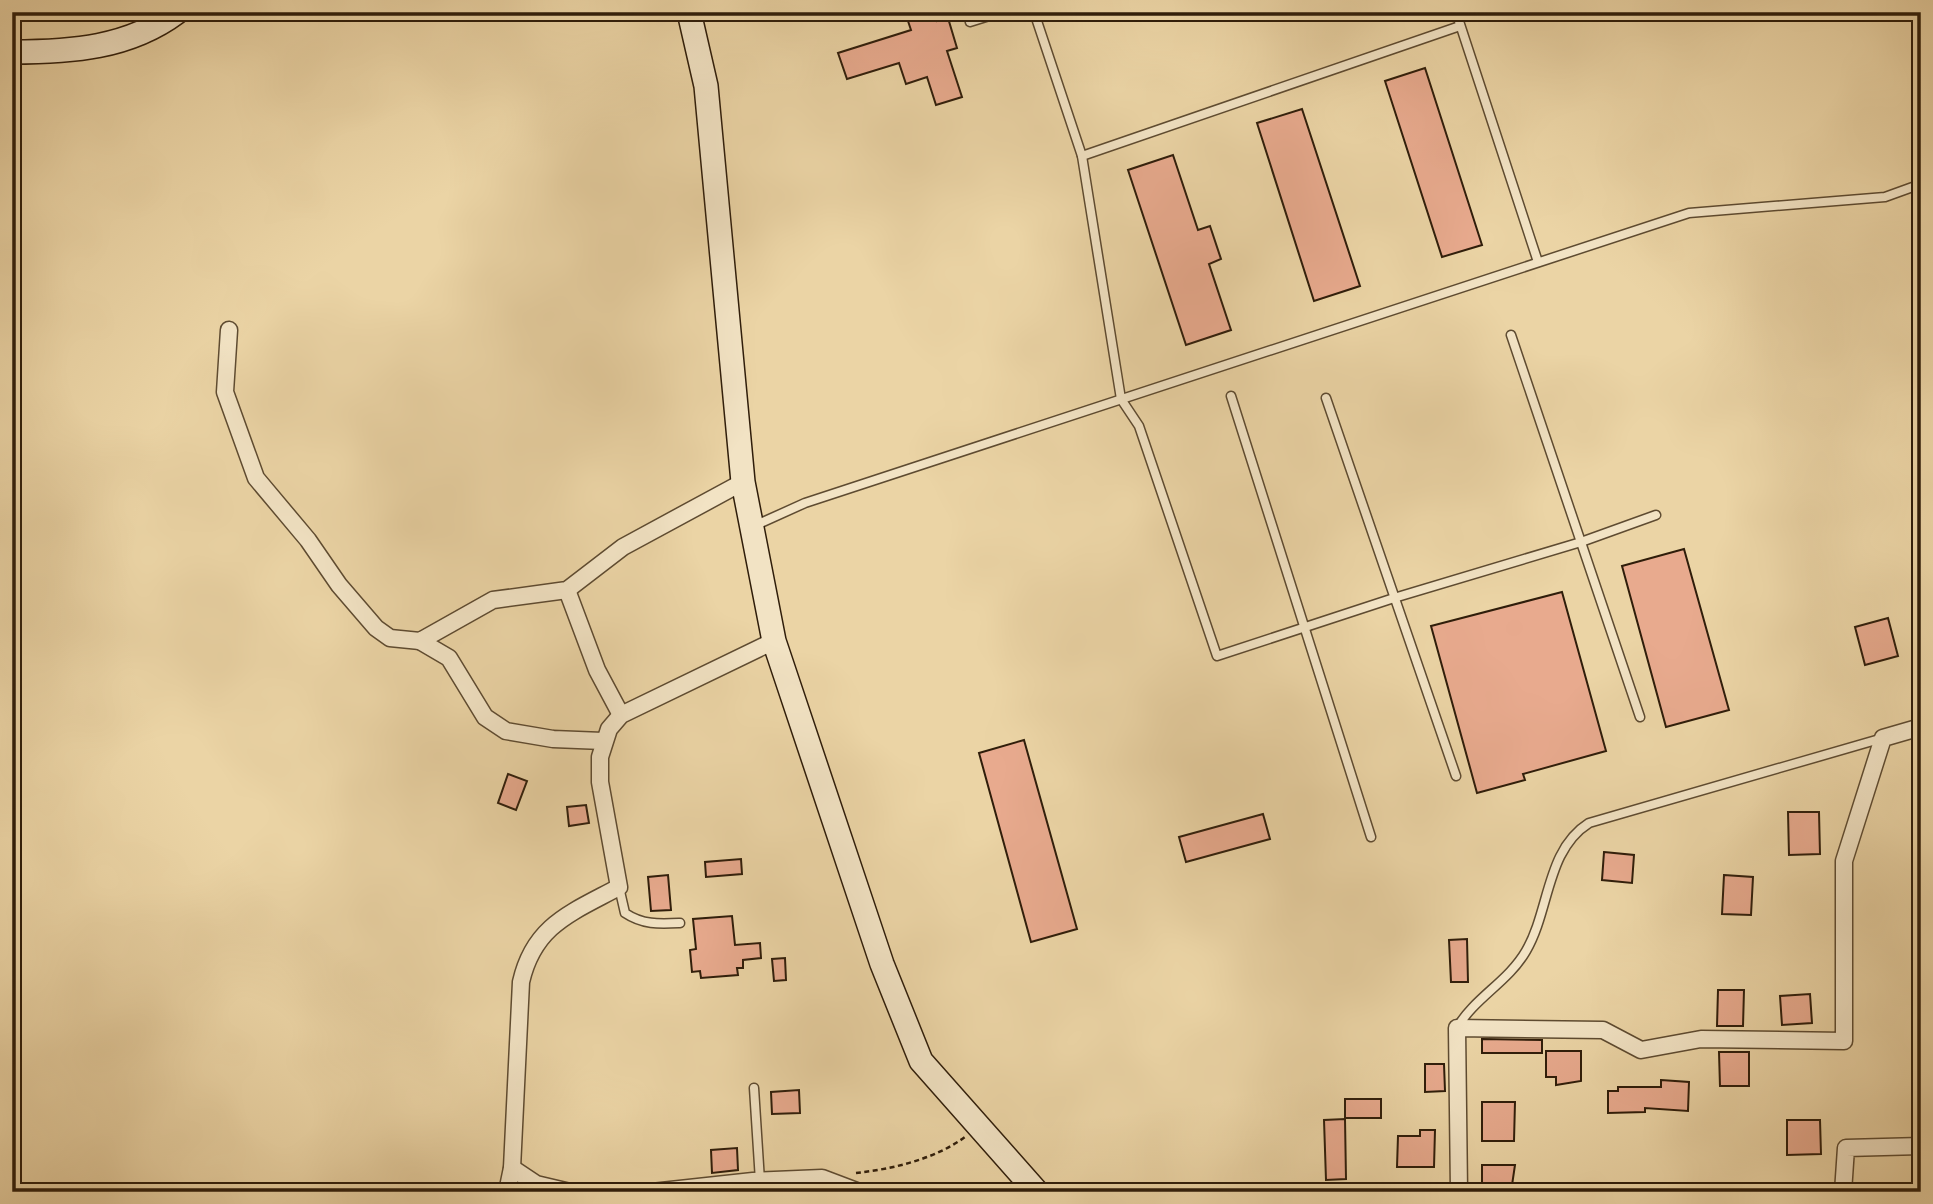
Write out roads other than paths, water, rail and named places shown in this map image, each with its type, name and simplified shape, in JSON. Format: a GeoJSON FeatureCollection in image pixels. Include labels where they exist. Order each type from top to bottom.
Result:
{"type":"FeatureCollection","features":[{"type":"Feature","properties":{"kind":"street"},"geometry":{"type":"LineString","coordinates":[[12,52],[50,52],[105,46],[159,26],[177,12]]}},
{"type":"Feature","properties":{"kind":"street"},"geometry":{"type":"LineString","coordinates":[[689,12],[706,86],[743,482],[774,641],[883,964],[921,1061],[1037,1192]]}},
{"type":"Feature","properties":{"kind":"street"},"geometry":{"type":"LineString","coordinates":[[229,330],[225,392],[256,478],[376,628],[390,638],[420,641],[449,658],[485,717],[506,731],[553,739],[603,741]]}},
{"type":"Feature","properties":{"kind":"street"},"geometry":{"type":"LineString","coordinates":[[420,641],[493,600],[567,590],[622,547],[743,482]]}},
{"type":"Feature","properties":{"kind":"street"},"geometry":{"type":"LineString","coordinates":[[567,590],[597,670],[621,715]]}},
{"type":"Feature","properties":{"kind":"street"},"geometry":{"type":"LineString","coordinates":[[507,1192],[512,1168],[521,982],[526,962],[537,940],[556,922],[619,887],[600,782],[603,741],[621,715],[774,641]]}},
{"type":"Feature","properties":{"kind":"street"},"geometry":{"type":"LineString","coordinates":[[1459,1192],[1457,1028],[1603,1030],[1641,1050],[1701,1039],[1843,1041],[1844,861],[1883,738],[1921,727]]}},
{"type":"Feature","properties":{"kind":"street"},"geometry":{"type":"LineString","coordinates":[[1843,1192],[1846,1148],[1921,1146]]}},
{"type":"Feature","properties":{"kind":"street"},"geometry":{"type":"LineString","coordinates":[[512,1168],[536,1184],[570,1192]]}},
{"type":"Feature","properties":{"kind":"street"},"geometry":{"type":"LineString","coordinates":[[652,1192],[822,1178],[859,1192]]}},
{"type":"Feature","properties":{"kind":"lane"},"geometry":{"type":"LineString","coordinates":[[970,22],[1002,12]]}},
{"type":"Feature","properties":{"kind":"lane"},"geometry":{"type":"LineString","coordinates":[[1034,12],[1082,156],[1121,399],[1139,426],[1217,656],[1394,598],[1581,542],[1656,514]]}},
{"type":"Feature","properties":{"kind":"lane"},"geometry":{"type":"LineString","coordinates":[[1456,12],[1538,262]]}},
{"type":"Feature","properties":{"kind":"lane"},"geometry":{"type":"LineString","coordinates":[[1082,156],[1460,26]]}},
{"type":"Feature","properties":{"kind":"lane"},"geometry":{"type":"LineString","coordinates":[[751,528],[805,503],[1689,213],[1885,197],[1921,184]]}},
{"type":"Feature","properties":{"kind":"lane"},"geometry":{"type":"LineString","coordinates":[[1511,335],[1640,717]]}},
{"type":"Feature","properties":{"kind":"lane"},"geometry":{"type":"LineString","coordinates":[[1231,396],[1370,837]]}},
{"type":"Feature","properties":{"kind":"lane"},"geometry":{"type":"LineString","coordinates":[[1326,398],[1456,776]]}},
{"type":"Feature","properties":{"kind":"lane"},"geometry":{"type":"LineString","coordinates":[[1457,1028],[1469,1010],[1512,971],[1526,952],[1540,920],[1564,846],[1574,832],[1589,823],[1883,738]]}},
{"type":"Feature","properties":{"kind":"lane"},"geometry":{"type":"LineString","coordinates":[[619,887],[625,913],[635,919],[647,924],[680,923]]}},
{"type":"Feature","properties":{"kind":"lane"},"geometry":{"type":"LineString","coordinates":[[754,1088],[760,1181]]}}]}
